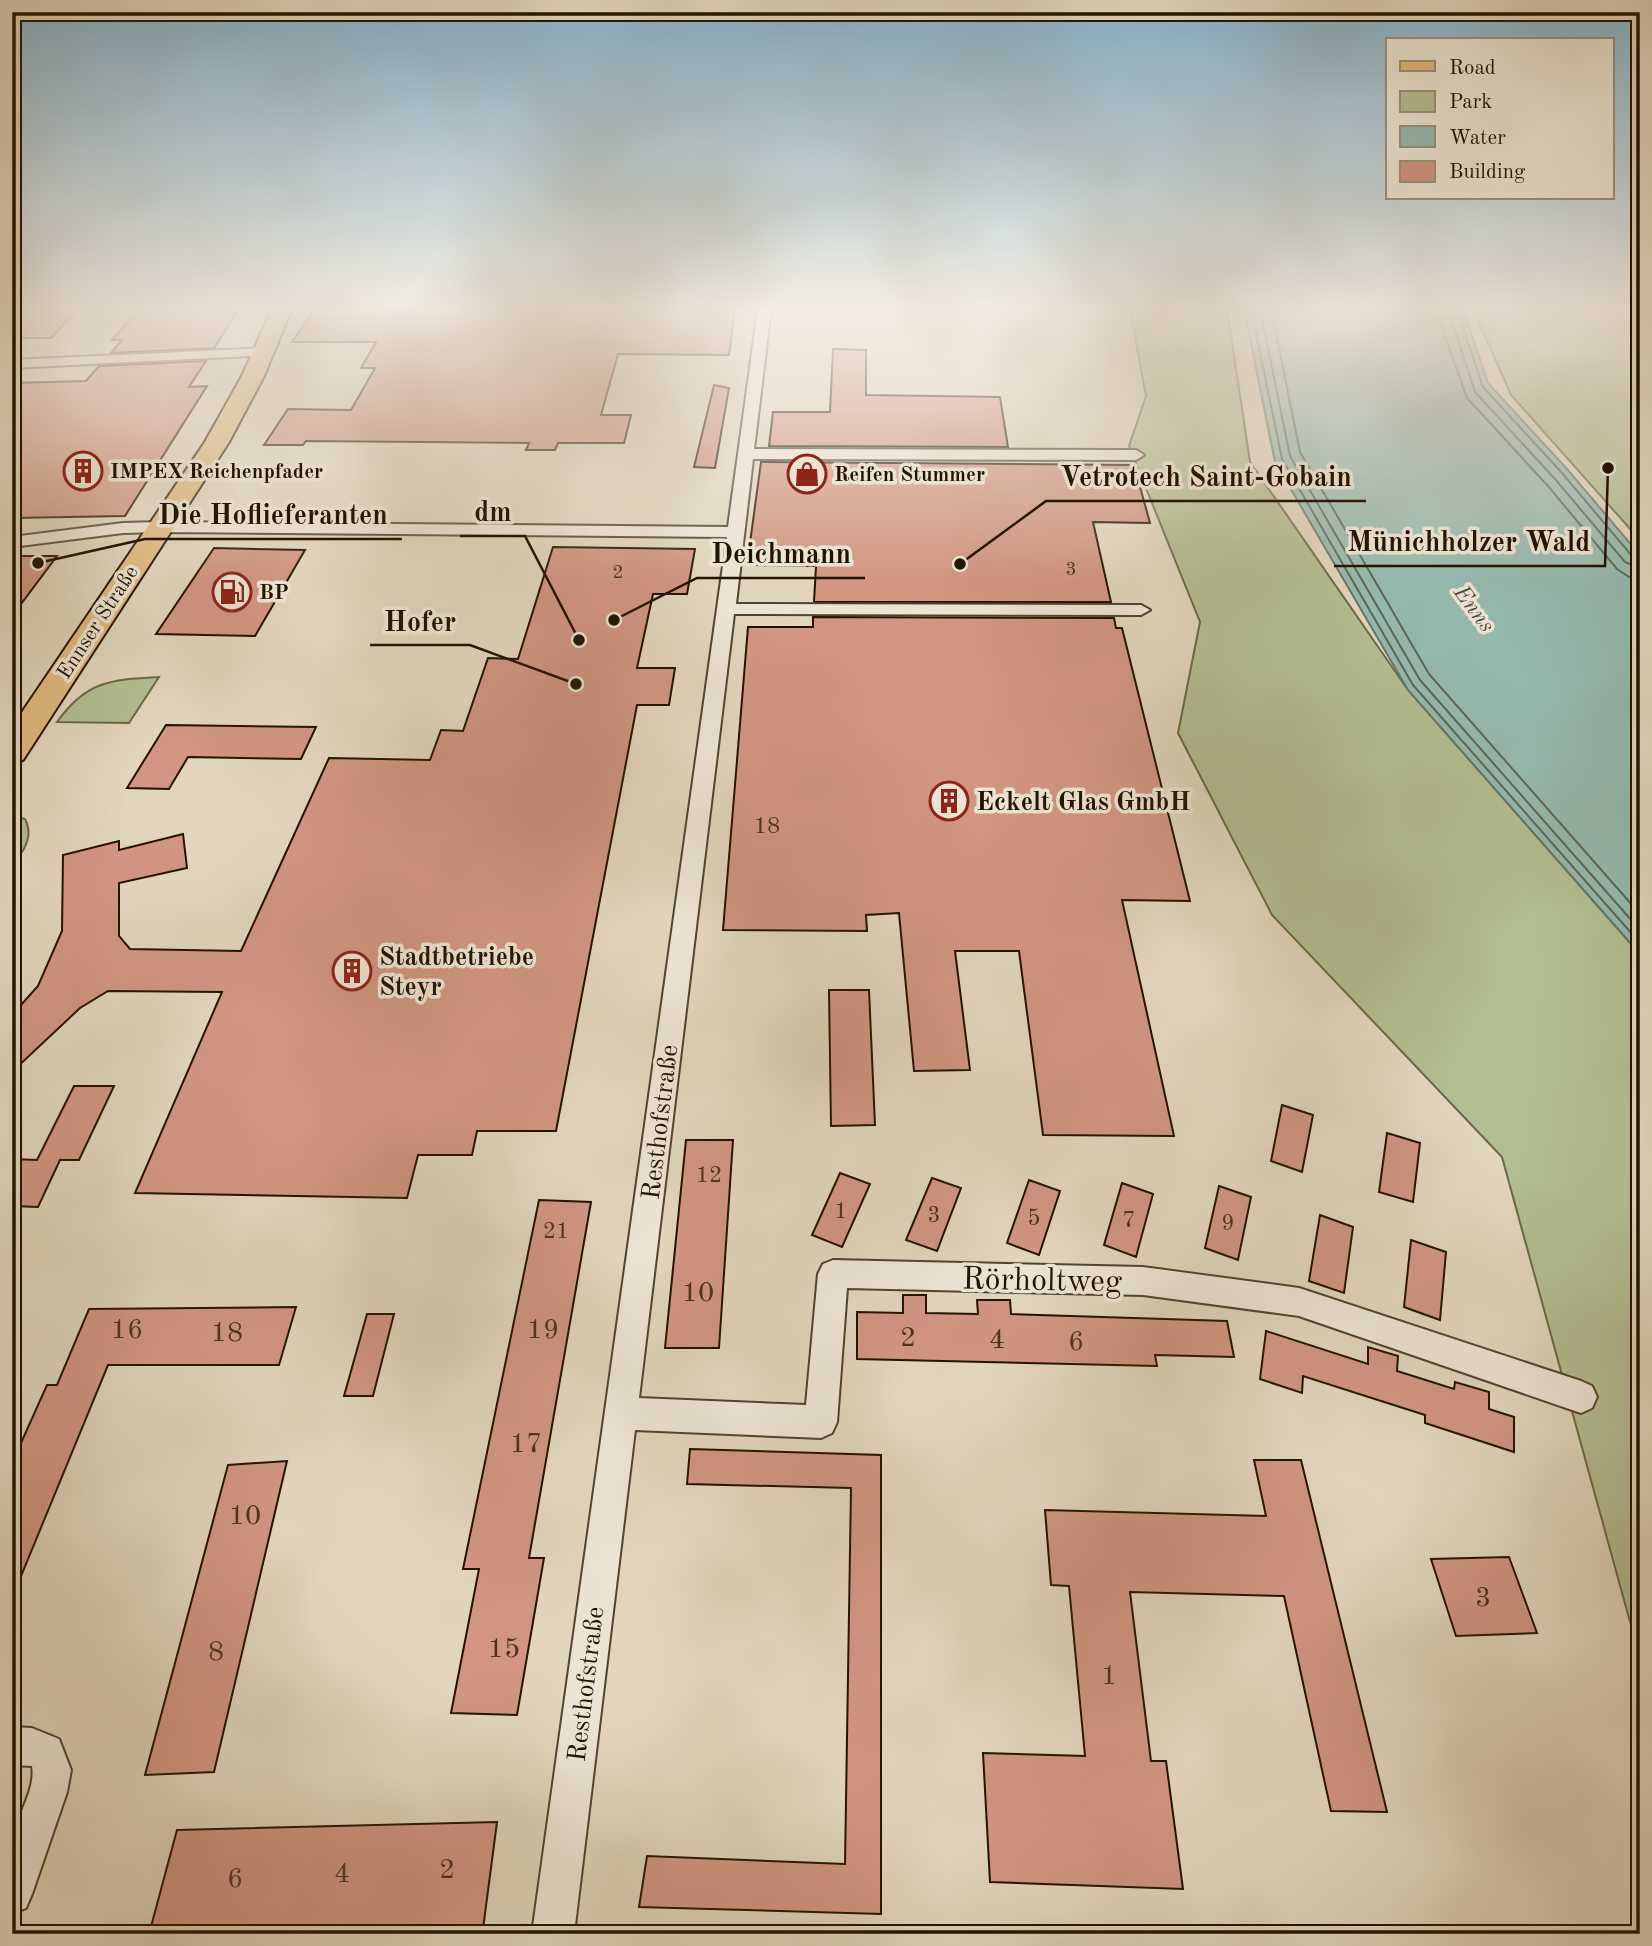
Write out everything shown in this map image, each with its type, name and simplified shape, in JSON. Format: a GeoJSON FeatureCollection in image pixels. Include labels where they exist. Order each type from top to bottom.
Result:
{"type":"FeatureCollection","features":[{"type":"Feature","properties":{"kind":"main road","name":"Ennser Straße"},"geometry":{"type":"LineString","coordinates":[[12,752],[217,442],[239,400]]}},
{"type":"Feature","properties":{"kind":"street","name":"Resthofstraße"},"geometry":{"type":"LineString","coordinates":[[552,1934],[753,400]]}},
{"type":"Feature","properties":{"kind":"street"},"geometry":{"type":"LineString","coordinates":[[746,454],[1136,455]]}},
{"type":"Feature","properties":{"kind":"street"},"geometry":{"type":"LineString","coordinates":[[12,542],[123,528],[159,527],[736,532]]}},
{"type":"Feature","properties":{"kind":"street"},"geometry":{"type":"LineString","coordinates":[[726,609],[1141,610]]}},
{"type":"Feature","properties":{"kind":"street","name":"Rörholtweg"},"geometry":{"type":"LineString","coordinates":[[622,1413],[821,1422],[832,1274],[1143,1281],[1299,1302],[1581,1397]]}},
{"type":"Feature","properties":{"kind":"street"},"geometry":{"type":"LineString","coordinates":[[12,1746],[32,1747],[46,1752],[52,1770],[48,1792],[12,1894]]}},
{"type":"Feature","properties":{"kind":"green space"},"geometry":{"type":"Polygon","coordinates":[[[1145,400],[1241,400],[1250,462],[1408,690],[1640,954],[1640,1658],[1502,1157],[1272,915],[1178,733],[1200,622],[1129,446],[1145,400]]]}},
{"type":"Feature","properties":{"kind":"green space"},"geometry":{"type":"Polygon","coordinates":[[[1515,400],[1640,400],[1640,540],[1515,400]]]}},
{"type":"Feature","properties":{"kind":"green space"},"geometry":{"type":"Polygon","coordinates":[[[159,677],[129,723],[57,722],[79,698],[101,685],[127,679],[159,677]]]}},
{"type":"Feature","properties":{"kind":"green space"},"geometry":{"type":"Polygon","coordinates":[[[12,815],[25,819],[29,831],[24,849],[12,864],[12,815]]]}},
{"type":"Feature","properties":{"kind":"water","name":"Enns"},"geometry":{"type":"Polygon","coordinates":[[[1262,400],[1503,400],[1640,555],[1640,954],[1408,690],[1275,462],[1262,400]]]}},
{"type":"Feature","properties":{"kind":"building","name":"IMPEX Reichenpfader"},"geometry":{"type":"Polygon","coordinates":[[[12,400],[198,400],[125,516],[12,518],[12,400]]]}},
{"type":"Feature","properties":{"kind":"building"},"geometry":{"type":"Polygon","coordinates":[[[357,400],[605,400],[601,415],[631,415],[624,443],[558,443],[555,450],[526,450],[529,443],[306,441],[303,445],[264,445],[288,409],[351,410],[357,400]]]}},
{"type":"Feature","properties":{"kind":"building"},"geometry":{"type":"Polygon","coordinates":[[[710,400],[727,400],[715,468],[694,467],[710,400]]]}},
{"type":"Feature","properties":{"kind":"building"},"geometry":{"type":"Polygon","coordinates":[[[831,400],[1000,400],[1008,447],[769,446],[773,412],[830,412],[831,400]]]}},
{"type":"Feature","properties":{"kind":"building"},"geometry":{"type":"Polygon","coordinates":[[[761,462],[1134,465],[1150,523],[1093,522],[1111,602],[814,602],[816,566],[747,565],[761,462]]]}},
{"type":"Feature","properties":{"kind":"building","name":"Stadtbetriebe Steyr"},"geometry":{"type":"Polygon","coordinates":[[[553,547],[695,549],[687,594],[653,594],[637,668],[675,668],[669,705],[637,705],[556,1131],[477,1131],[472,1155],[418,1155],[407,1198],[135,1193],[222,992],[108,991],[80,1008],[12,1072],[12,1015],[38,986],[62,931],[63,855],[119,841],[119,850],[183,834],[187,868],[119,883],[119,936],[130,949],[241,951],[329,758],[430,760],[441,730],[463,731],[488,658],[518,659],[553,547]]]}},
{"type":"Feature","properties":{"kind":"building","name":"BP"},"geometry":{"type":"Polygon","coordinates":[[[214,548],[305,550],[255,636],[156,634],[214,548]]]}},
{"type":"Feature","properties":{"kind":"building"},"geometry":{"type":"Polygon","coordinates":[[[12,556],[57,556],[12,616],[12,556]]]}},
{"type":"Feature","properties":{"kind":"building","name":"Eckelt Glas GmbH"},"geometry":{"type":"Polygon","coordinates":[[[813,617],[1114,618],[1116,628],[1122,628],[1190,901],[1122,900],[1174,1136],[1043,1135],[1019,951],[955,951],[970,1070],[914,1071],[899,913],[866,915],[867,931],[723,930],[748,627],[813,627],[813,617]]]}},
{"type":"Feature","properties":{"kind":"building"},"geometry":{"type":"Polygon","coordinates":[[[166,725],[316,727],[301,759],[188,757],[169,789],[127,788],[166,725]]]}},
{"type":"Feature","properties":{"kind":"building"},"geometry":{"type":"Polygon","coordinates":[[[829,990],[869,990],[875,1125],[831,1126],[829,990]]]}},
{"type":"Feature","properties":{"kind":"building"},"geometry":{"type":"Polygon","coordinates":[[[74,1086],[114,1086],[79,1160],[60,1160],[38,1207],[12,1206],[12,1159],[37,1160],[74,1086]]]}},
{"type":"Feature","properties":{"kind":"building"},"geometry":{"type":"Polygon","coordinates":[[[1282,1105],[1313,1115],[1302,1172],[1271,1161],[1282,1105]]]}},
{"type":"Feature","properties":{"kind":"building"},"geometry":{"type":"Polygon","coordinates":[[[1387,1133],[1420,1143],[1413,1202],[1379,1192],[1387,1133]]]}},
{"type":"Feature","properties":{"kind":"building"},"geometry":{"type":"Polygon","coordinates":[[[686,1140],[733,1140],[719,1348],[665,1348],[686,1140]]]}},
{"type":"Feature","properties":{"kind":"building"},"geometry":{"type":"Polygon","coordinates":[[[840,1173],[870,1184],[842,1247],[812,1235],[840,1173]]]}},
{"type":"Feature","properties":{"kind":"building"},"geometry":{"type":"Polygon","coordinates":[[[932,1178],[961,1188],[937,1251],[906,1240],[932,1178]]]}},
{"type":"Feature","properties":{"kind":"building"},"geometry":{"type":"Polygon","coordinates":[[[1029,1180],[1060,1191],[1039,1255],[1007,1243],[1029,1180]]]}},
{"type":"Feature","properties":{"kind":"building"},"geometry":{"type":"Polygon","coordinates":[[[1122,1183],[1153,1194],[1136,1257],[1104,1245],[1122,1183]]]}},
{"type":"Feature","properties":{"kind":"building"},"geometry":{"type":"Polygon","coordinates":[[[1219,1186],[1251,1197],[1238,1260],[1205,1248],[1219,1186]]]}},
{"type":"Feature","properties":{"kind":"building"},"geometry":{"type":"Polygon","coordinates":[[[539,1200],[591,1202],[529,1558],[544,1558],[517,1715],[451,1713],[479,1569],[463,1569],[539,1200]]]}},
{"type":"Feature","properties":{"kind":"building"},"geometry":{"type":"Polygon","coordinates":[[[1320,1215],[1353,1227],[1344,1293],[1309,1281],[1320,1215]]]}},
{"type":"Feature","properties":{"kind":"building"},"geometry":{"type":"Polygon","coordinates":[[[1411,1240],[1446,1252],[1440,1320],[1404,1307],[1411,1240]]]}},
{"type":"Feature","properties":{"kind":"building"},"geometry":{"type":"Polygon","coordinates":[[[903,1295],[926,1295],[926,1313],[978,1314],[977,1300],[1010,1300],[1011,1314],[1227,1321],[1234,1357],[1155,1355],[1157,1366],[857,1359],[857,1312],[903,1313],[903,1295]]]}},
{"type":"Feature","properties":{"kind":"building"},"geometry":{"type":"Polygon","coordinates":[[[296,1307],[279,1365],[108,1365],[12,1598],[12,1463],[47,1385],[57,1385],[89,1309],[296,1307]]]}},
{"type":"Feature","properties":{"kind":"building"},"geometry":{"type":"Polygon","coordinates":[[[367,1314],[394,1314],[373,1396],[344,1396],[367,1314]]]}},
{"type":"Feature","properties":{"kind":"building"},"geometry":{"type":"Polygon","coordinates":[[[1266,1331],[1368,1364],[1368,1347],[1398,1356],[1397,1371],[1454,1389],[1455,1382],[1489,1392],[1489,1409],[1514,1417],[1514,1452],[1425,1423],[1425,1415],[1303,1376],[1302,1393],[1260,1379],[1266,1331]]]}},
{"type":"Feature","properties":{"kind":"building"},"geometry":{"type":"Polygon","coordinates":[[[690,1449],[881,1455],[881,1914],[639,1907],[647,1856],[845,1864],[851,1488],[687,1484],[690,1449]]]}},
{"type":"Feature","properties":{"kind":"building"},"geometry":{"type":"Polygon","coordinates":[[[1254,1460],[1301,1460],[1387,1812],[1331,1811],[1284,1596],[1130,1592],[1151,1761],[1166,1761],[1183,1889],[990,1882],[983,1753],[1085,1756],[1069,1586],[1051,1585],[1045,1510],[1266,1516],[1254,1460]]]}},
{"type":"Feature","properties":{"kind":"building"},"geometry":{"type":"Polygon","coordinates":[[[287,1461],[214,1772],[145,1775],[228,1465],[287,1461]]]}},
{"type":"Feature","properties":{"kind":"building"},"geometry":{"type":"Polygon","coordinates":[[[1509,1557],[1537,1633],[1456,1636],[1431,1559],[1509,1557]]]}},
{"type":"Feature","properties":{"kind":"building"},"geometry":{"type":"Polygon","coordinates":[[[497,1822],[483,1929],[325,1934],[149,1934],[177,1830],[497,1822]]]}},
{"type":"Feature","properties":{"kind":"place","name":"Münichholzer Wald"},"geometry":{"type":"Point","coordinates":[1608,468]}},
{"type":"Feature","properties":{"kind":"place","name":"IMPEX Reichenpfader"},"geometry":{"type":"Point","coordinates":[83,471]}},
{"type":"Feature","properties":{"kind":"place","name":"Reifen Stummer"},"geometry":{"type":"Point","coordinates":[807,474]}},
{"type":"Feature","properties":{"kind":"place","name":"Die Hoflieferanten"},"geometry":{"type":"Point","coordinates":[38,563]}},
{"type":"Feature","properties":{"kind":"place","name":"Vetrotech Saint-Gobain"},"geometry":{"type":"Point","coordinates":[960,564]}},
{"type":"Feature","properties":{"kind":"place","name":"BP"},"geometry":{"type":"Point","coordinates":[232,592]}},
{"type":"Feature","properties":{"kind":"place","name":"Deichmann"},"geometry":{"type":"Point","coordinates":[614,620]}},
{"type":"Feature","properties":{"kind":"place","name":"dm"},"geometry":{"type":"Point","coordinates":[579,640]}},
{"type":"Feature","properties":{"kind":"place","name":"Hofer"},"geometry":{"type":"Point","coordinates":[576,684]}},
{"type":"Feature","properties":{"kind":"place","name":"Eckelt Glas GmbH"},"geometry":{"type":"Point","coordinates":[949,801]}},
{"type":"Feature","properties":{"kind":"place","name":"Stadtbetriebe Steyr"},"geometry":{"type":"Point","coordinates":[352,971]}}]}
